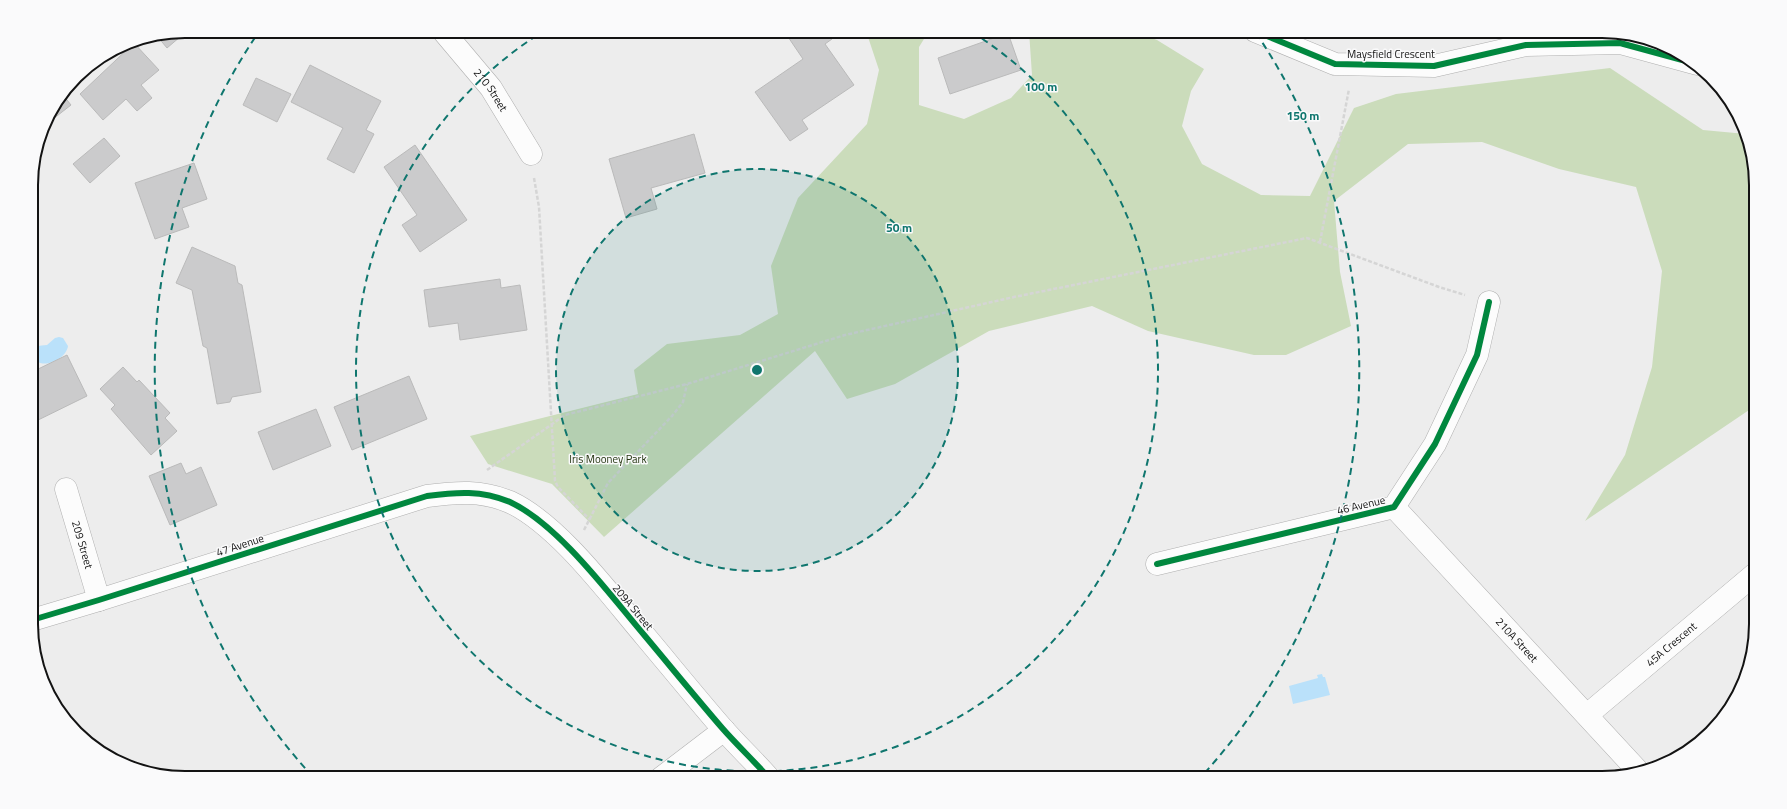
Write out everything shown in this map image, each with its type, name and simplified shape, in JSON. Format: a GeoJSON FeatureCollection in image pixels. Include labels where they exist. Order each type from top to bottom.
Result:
{"type":"FeatureCollection","features":[{"type":"Feature","properties":{"kind":"street","name":"210 Street"},"geometry":{"type":"LineString","coordinates":[[448,38],[491,88],[531,154]]}},
{"type":"Feature","properties":{"kind":"street","name":"Maysfield Crescent"},"geometry":{"type":"LineString","coordinates":[[1272,38],[1335,64],[1434,66],[1526,45],[1620,43],[1677,58]]}},
{"type":"Feature","properties":{"kind":"street","name":"46 Avenue"},"geometry":{"type":"LineString","coordinates":[[1157,564],[1394,507],[1435,444],[1477,355],[1490,302]]}},
{"type":"Feature","properties":{"kind":"street","name":"209 Street"},"geometry":{"type":"LineString","coordinates":[[66,489],[99,600]]}},
{"type":"Feature","properties":{"kind":"street","name":"47 Avenue"},"geometry":{"type":"LineString","coordinates":[[38,618],[427,496],[455,492]]}},
{"type":"Feature","properties":{"kind":"street","name":"209A Street"},"geometry":{"type":"LineString","coordinates":[[455,492],[488,494],[511,503],[530,515],[553,533],[582,562],[724,730],[762,771]]}},
{"type":"Feature","properties":{"kind":"street","name":"210A Street"},"geometry":{"type":"LineString","coordinates":[[1394,507],[1635,767]]}},
{"type":"Feature","properties":{"kind":"street","name":"45A Crescent"},"geometry":{"type":"LineString","coordinates":[[1587,715],[1749,579]]}},
{"type":"Feature","properties":{"kind":"street"},"geometry":{"type":"LineString","coordinates":[[670,771],[724,730]]}},
{"type":"Feature","properties":{"kind":"path"},"geometry":{"type":"LineString","coordinates":[[1320,242],[1354,64]]}},
{"type":"Feature","properties":{"kind":"path"},"geometry":{"type":"LineString","coordinates":[[531,154],[539,207],[556,483],[590,520]]}},
{"type":"Feature","properties":{"kind":"path"},"geometry":{"type":"LineString","coordinates":[[486,471],[565,415],[687,384],[860,332],[1014,297],[1307,238],[1439,287],[1490,302]]}},
{"type":"Feature","properties":{"kind":"path"},"geometry":{"type":"LineString","coordinates":[[567,547],[585,529],[608,483],[672,416],[683,402],[687,384]]}},
{"type":"Feature","properties":{"kind":"green space","name":"Iris Mooney Park"},"geometry":{"type":"Polygon","coordinates":[[[868,38],[925,38],[919,47],[919,105],[964,119],[1011,98],[1032,75],[1029,38],[1152,38],[1204,69],[1191,91],[1182,126],[1202,164],[1261,195],[1310,196],[1354,108],[1396,94],[1610,68],[1703,130],[1740,133],[1749,175],[1749,410],[1585,521],[1625,455],[1652,367],[1662,271],[1636,187],[1559,169],[1482,142],[1408,144],[1334,201],[1340,272],[1351,326],[1286,355],[1254,355],[1148,331],[1092,306],[989,331],[895,384],[847,399],[815,351],[604,537],[552,484],[488,464],[470,436],[638,394],[634,370],[667,344],[740,335],[778,314],[771,266],[798,198],[867,124],[879,70],[868,38]]]}},
{"type":"Feature","properties":{"kind":"water"},"geometry":{"type":"Polygon","coordinates":[[[55,338],[63,338],[68,346],[66,351],[57,360],[51,363],[45,364],[39,362],[38,346],[47,345],[55,338]]]}},
{"type":"Feature","properties":{"kind":"water"},"geometry":{"type":"Polygon","coordinates":[[[1322,674],[1323,677],[1325,677],[1330,695],[1293,704],[1289,686],[1318,678],[1317,675],[1322,674]]]}},
{"type":"Feature","properties":{"kind":"building"},"geometry":{"type":"Polygon","coordinates":[[[179,38],[167,48],[160,40],[179,38]]]}},
{"type":"Feature","properties":{"kind":"building"},"geometry":{"type":"Polygon","coordinates":[[[789,38],[831,38],[825,44],[854,85],[802,120],[808,129],[790,141],[755,92],[803,59],[789,38]]]}},
{"type":"Feature","properties":{"kind":"building"},"geometry":{"type":"Polygon","coordinates":[[[994,38],[1010,38],[1021,70],[950,94],[938,58],[994,38]]]}},
{"type":"Feature","properties":{"kind":"building"},"geometry":{"type":"Polygon","coordinates":[[[137,46],[159,70],[141,85],[152,98],[137,111],[126,99],[103,120],[80,94],[127,49],[137,46]]]}},
{"type":"Feature","properties":{"kind":"building"},"geometry":{"type":"Polygon","coordinates":[[[310,65],[381,101],[366,130],[374,134],[354,173],[327,159],[343,128],[291,102],[310,65]]]}},
{"type":"Feature","properties":{"kind":"building"},"geometry":{"type":"Polygon","coordinates":[[[256,78],[291,94],[277,122],[243,105],[256,78]]]}},
{"type":"Feature","properties":{"kind":"building"},"geometry":{"type":"Polygon","coordinates":[[[66,99],[71,105],[54,118],[66,99]]]}},
{"type":"Feature","properties":{"kind":"building"},"geometry":{"type":"Polygon","coordinates":[[[694,134],[705,173],[651,188],[657,209],[626,218],[609,159],[694,134]]]}},
{"type":"Feature","properties":{"kind":"building"},"geometry":{"type":"Polygon","coordinates":[[[104,138],[120,156],[90,183],[73,164],[104,138]]]}},
{"type":"Feature","properties":{"kind":"building"},"geometry":{"type":"Polygon","coordinates":[[[415,145],[467,220],[420,252],[402,225],[417,215],[384,167],[415,145]]]}},
{"type":"Feature","properties":{"kind":"building"},"geometry":{"type":"Polygon","coordinates":[[[194,163],[207,199],[182,208],[189,227],[155,239],[135,183],[194,163]]]}},
{"type":"Feature","properties":{"kind":"building"},"geometry":{"type":"Polygon","coordinates":[[[192,247],[235,266],[238,283],[242,285],[261,392],[232,397],[230,402],[217,404],[207,348],[203,346],[192,290],[176,283],[192,247]]]}},
{"type":"Feature","properties":{"kind":"building"},"geometry":{"type":"Polygon","coordinates":[[[500,279],[501,288],[520,285],[527,330],[460,340],[458,323],[429,327],[424,290],[500,279]]]}},
{"type":"Feature","properties":{"kind":"building"},"geometry":{"type":"Polygon","coordinates":[[[67,355],[87,396],[38,420],[38,369],[67,355]]]}},
{"type":"Feature","properties":{"kind":"building"},"geometry":{"type":"Polygon","coordinates":[[[123,367],[137,382],[139,380],[170,413],[165,418],[177,431],[151,455],[111,409],[115,405],[100,389],[123,367]]]}},
{"type":"Feature","properties":{"kind":"building"},"geometry":{"type":"Polygon","coordinates":[[[409,376],[427,419],[352,450],[334,407],[409,376]]]}},
{"type":"Feature","properties":{"kind":"building"},"geometry":{"type":"Polygon","coordinates":[[[316,409],[331,446],[273,470],[258,432],[316,409]]]}},
{"type":"Feature","properties":{"kind":"building"},"geometry":{"type":"Polygon","coordinates":[[[181,463],[186,474],[201,467],[217,505],[170,525],[149,476],[181,463]]]}},
{"type":"Feature","properties":{"kind":"cycle path"},"geometry":{"type":"LineString","coordinates":[[1272,38],[1335,64],[1434,66],[1526,45],[1620,43],[1677,58]]}},
{"type":"Feature","properties":{"kind":"cycle path"},"geometry":{"type":"LineString","coordinates":[[1157,564],[1394,507],[1435,444],[1477,355],[1489,302]]}},
{"type":"Feature","properties":{"kind":"cycle path"},"geometry":{"type":"LineString","coordinates":[[38,618],[427,496],[459,493],[489,495],[510,502],[528,513],[547,527],[583,562],[723,729],[762,771]]}}]}
